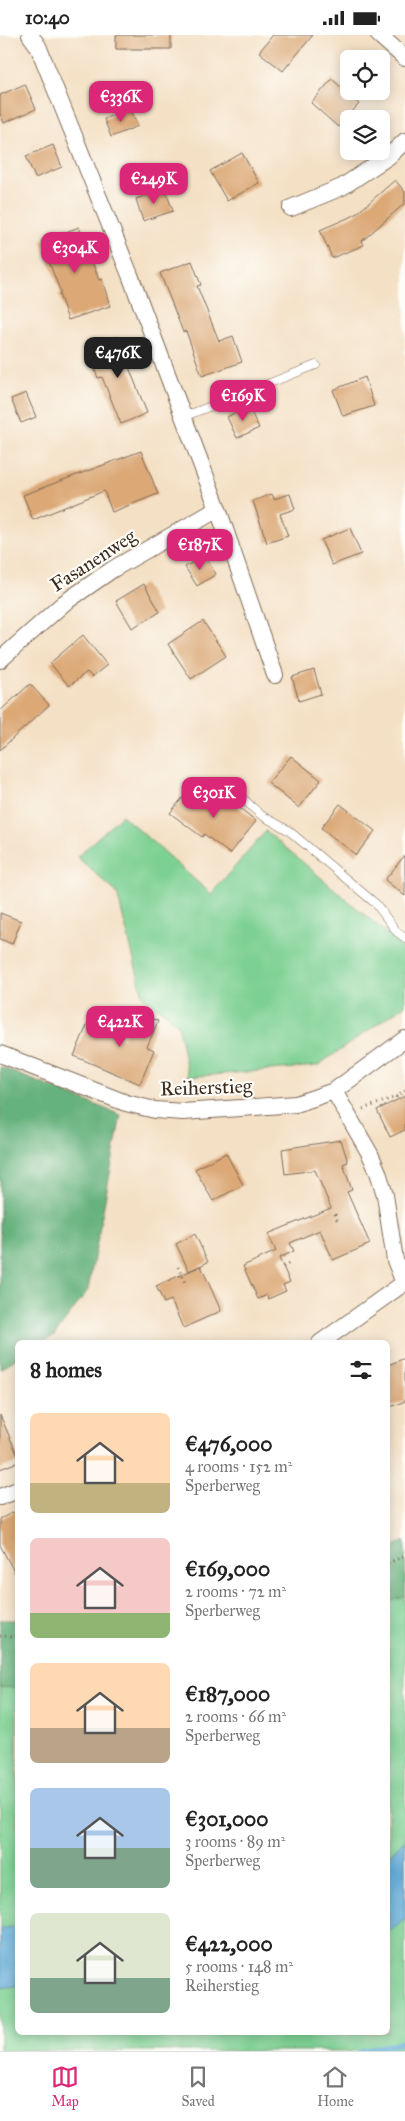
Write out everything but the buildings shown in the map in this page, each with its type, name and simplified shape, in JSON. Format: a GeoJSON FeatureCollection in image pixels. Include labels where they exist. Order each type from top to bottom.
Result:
{"type":"FeatureCollection","features":[{"type":"Feature","properties":{"kind":"street"},"geometry":{"type":"LineString","coordinates":[[30,35],[38,46],[130,275],[218,509],[274,675]]}},
{"type":"Feature","properties":{"kind":"street"},"geometry":{"type":"LineString","coordinates":[[379,35],[405,57]]}},
{"type":"Feature","properties":{"kind":"street"},"geometry":{"type":"LineString","coordinates":[[291,208],[342,187],[389,157],[405,141]]}},
{"type":"Feature","properties":{"kind":"street","name":"Fasanenweg"},"geometry":{"type":"LineString","coordinates":[[0,660],[64,603],[113,569],[218,509]]}},
{"type":"Feature","properties":{"kind":"street","name":"Reiherstieg"},"geometry":{"type":"LineString","coordinates":[[0,1054],[126,1103],[155,1111],[183,1112],[296,1104],[334,1091],[405,1039]]}},
{"type":"Feature","properties":{"kind":"street"},"geometry":{"type":"LineString","coordinates":[[324,1340],[404,1284],[395,1260],[385,1195],[378,1173],[334,1091]]}},
{"type":"Feature","properties":{"kind":"street"},"geometry":{"type":"LineString","coordinates":[[0,1497],[15,1490]]}},
{"type":"Feature","properties":{"kind":"lane"},"geometry":{"type":"LineString","coordinates":[[183,417],[316,365]]}},
{"type":"Feature","properties":{"kind":"lane"},"geometry":{"type":"LineString","coordinates":[[227,784],[261,815],[288,830],[376,904],[397,931],[405,938]]}},
{"type":"Feature","properties":{"kind":"path"},"geometry":{"type":"LineString","coordinates":[[348,1115],[396,1099],[405,1091]]}},
{"type":"Feature","properties":{"kind":"path"},"geometry":{"type":"LineString","coordinates":[[335,1214],[338,1222]]}},
{"type":"Feature","properties":{"kind":"path"},"geometry":{"type":"LineString","coordinates":[[284,1267],[290,1263]]}},
{"type":"Feature","properties":{"kind":"path"},"geometry":{"type":"LineString","coordinates":[[178,1267],[186,1285]]}},
{"type":"Feature","properties":{"kind":"path"},"geometry":{"type":"LineString","coordinates":[[390,1562],[405,1556]]}},
{"type":"Feature","properties":{"kind":"path"},"geometry":{"type":"LineString","coordinates":[[0,1636],[15,1637]]}},
{"type":"Feature","properties":{"kind":"green space"},"geometry":{"type":"Polygon","coordinates":[[[122,815],[211,894],[266,831],[405,949],[405,1005],[317,1066],[188,1077],[178,1024],[143,996],[117,893],[77,857],[122,815]]]}},
{"type":"Feature","properties":{"kind":"green space"},"geometry":{"type":"Polygon","coordinates":[[[0,1067],[121,1115],[88,1290],[54,1336],[47,1340],[15,1340],[15,1359],[0,1369],[0,1067]]]}},
{"type":"Feature","properties":{"kind":"green space"},"geometry":{"type":"Polygon","coordinates":[[[405,1541],[405,1597],[390,1601],[390,1548],[405,1541]]]}},
{"type":"Feature","properties":{"kind":"green space"},"geometry":{"type":"Polygon","coordinates":[[[405,1555],[405,2051],[0,2051],[0,1658],[15,1654],[15,2035],[390,2035],[390,1560],[405,1555]]]}},
{"type":"Feature","properties":{"kind":"green space"},"geometry":{"type":"Polygon","coordinates":[[[0,1620],[15,1620],[15,1688],[0,1687],[0,1620]]]}},
{"type":"Feature","properties":{"kind":"water"},"geometry":{"type":"Polygon","coordinates":[[[405,1839],[405,1918],[390,1931],[390,1855],[405,1839]]]}},
{"type":"Feature","properties":{"kind":"water"},"geometry":{"type":"Polygon","coordinates":[[[15,1927],[15,1986],[0,1988],[0,1928],[15,1927]]]}},
{"type":"Feature","properties":{"kind":"waterway"},"geometry":{"type":"LineString","coordinates":[[362,2051],[405,2042]]}}]}
